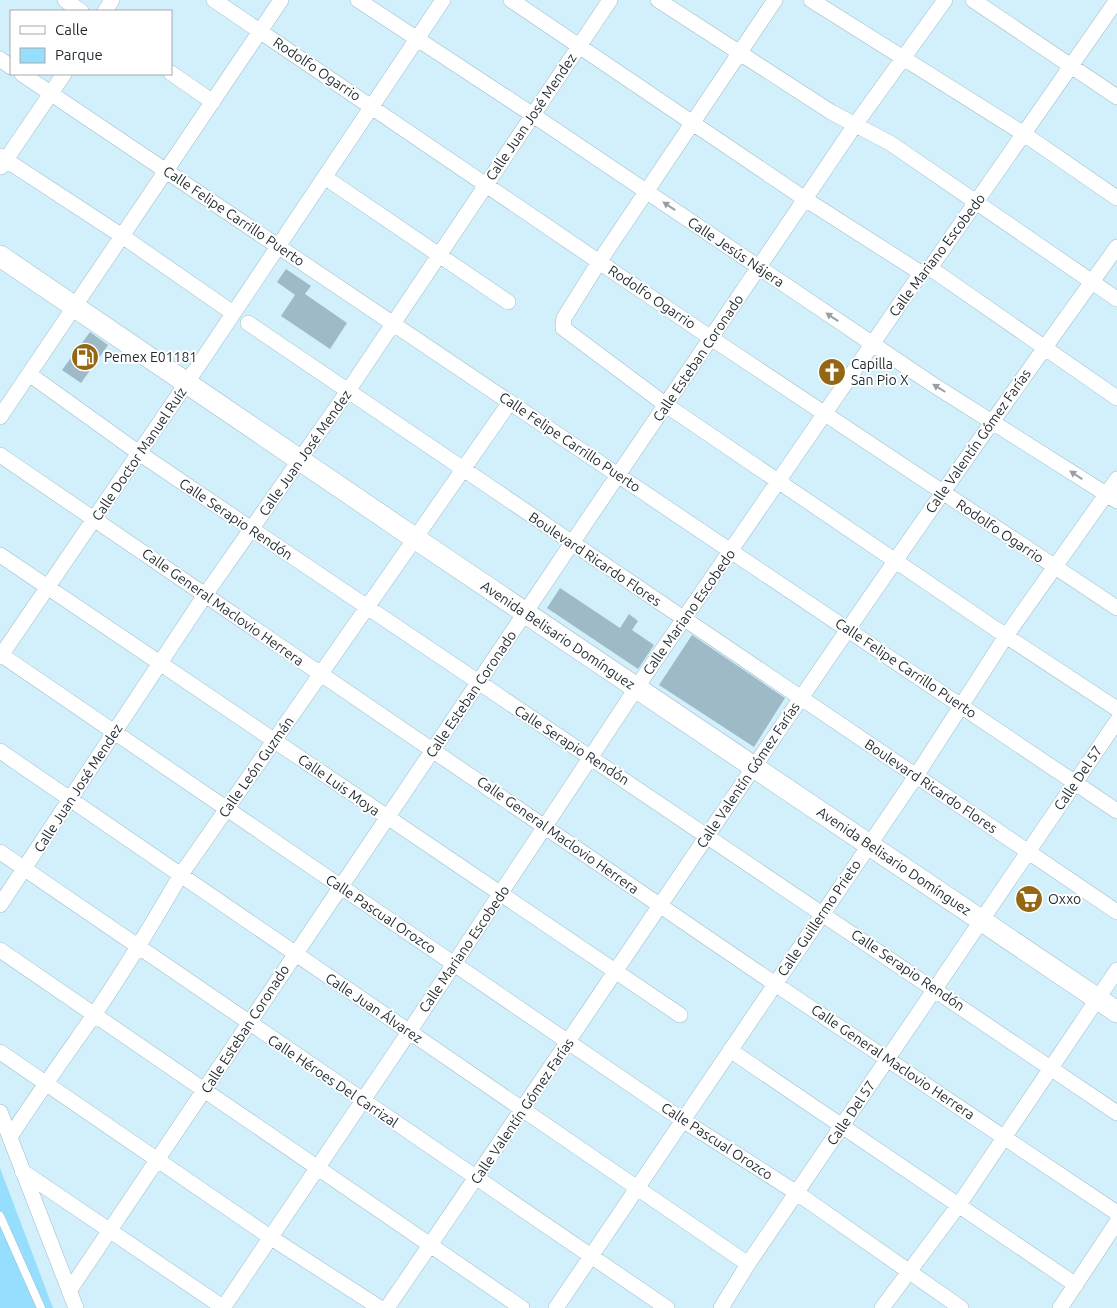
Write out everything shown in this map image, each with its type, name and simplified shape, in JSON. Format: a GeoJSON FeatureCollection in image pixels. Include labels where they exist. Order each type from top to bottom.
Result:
{"type":"FeatureCollection","features":[{"type":"Feature","properties":{"kind":"street"},"geometry":{"type":"LineString","coordinates":[[65,0],[80,10]]}},
{"type":"Feature","properties":{"kind":"street","name":"Rodolfo Ogarrio"},"geometry":{"type":"LineString","coordinates":[[214,0],[711,338],[826,412],[941,492],[1117,608]]}},
{"type":"Feature","properties":{"kind":"street"},"geometry":{"type":"LineString","coordinates":[[0,417],[281,0]]}},
{"type":"Feature","properties":{"kind":"street","name":"Calle Jesús Nájera"},"geometry":{"type":"LineString","coordinates":[[358,0],[533,115],[873,344],[1112,498]]}},
{"type":"Feature","properties":{"kind":"street","name":"Calle Doctor Manuel Ruíz"},"geometry":{"type":"LineString","coordinates":[[0,656],[326,178],[443,0]]}},
{"type":"Feature","properties":{"kind":"street"},"geometry":{"type":"LineString","coordinates":[[510,0],[805,199],[925,270],[1044,347],[1117,398]]}},
{"type":"Feature","properties":{"kind":"street","name":"Calle Juan José Mendez"},"geometry":{"type":"LineString","coordinates":[[0,905],[160,663],[348,391],[610,0]]}},
{"type":"Feature","properties":{"kind":"street"},"geometry":{"type":"LineString","coordinates":[[658,0],[738,54],[855,125],[890,143],[1117,299]]}},
{"type":"Feature","properties":{"kind":"street"},"geometry":{"type":"LineString","coordinates":[[775,0],[599,262],[564,318],[563,326],[565,331],[666,405],[1006,636],[1117,709]]}},
{"type":"Feature","properties":{"kind":"street"},"geometry":{"type":"LineString","coordinates":[[811,0],[1024,134],[1117,198]]}},
{"type":"Feature","properties":{"kind":"street","name":"Calle Esteban Coronado"},"geometry":{"type":"LineString","coordinates":[[69,1291],[204,1092],[339,886],[434,750],[572,542],[855,125],[902,57],[945,0]]}},
{"type":"Feature","properties":{"kind":"street"},"geometry":{"type":"LineString","coordinates":[[973,0],[1117,96]]}},
{"type":"Feature","properties":{"kind":"street","name":"Calle Mariano Escobedo"},"geometry":{"type":"LineString","coordinates":[[223,1308],[409,1032],[637,687],[873,344],[925,270],[977,202],[1116,1]]}},
{"type":"Feature","properties":{"kind":"street"},"geometry":{"type":"LineString","coordinates":[[172,74],[213,102]]}},
{"type":"Feature","properties":{"kind":"street","name":"Calle Felipe Carrillo Puerto"},"geometry":{"type":"LineString","coordinates":[[24,75],[732,550],[1117,811]]}},
{"type":"Feature","properties":{"kind":"street"},"geometry":{"type":"LineString","coordinates":[[63,75],[2,162],[122,236],[233,313]]}},
{"type":"Feature","properties":{"kind":"street"},"geometry":{"type":"LineString","coordinates":[[326,178],[508,302]]}},
{"type":"Feature","properties":{"kind":"street","name":"Calle Valentín Gómez Farías"},"geometry":{"type":"LineString","coordinates":[[387,1308],[846,629],[941,492],[1117,247]]}},
{"type":"Feature","properties":{"kind":"street","name":"Avenida Belisario Domínguez"},"geometry":{"type":"LineString","coordinates":[[0,256],[416,540],[1117,1012]]}},
{"type":"Feature","properties":{"kind":"street","name":"Boulevard Ricardo Flores"},"geometry":{"type":"LineString","coordinates":[[248,322],[684,620],[800,696],[1117,912]]}},
{"type":"Feature","properties":{"kind":"street","name":"Calle Serapio Rendón"},"geometry":{"type":"LineString","coordinates":[[29,374],[139,453],[478,683],[708,835],[1117,1112]]}},
{"type":"Feature","properties":{"kind":"street","name":"Calle León Guzmán"},"geometry":{"type":"LineString","coordinates":[[10,1136],[44,1083],[94,1016],[138,948],[180,876],[320,674],[416,540],[510,402]]}},
{"type":"Feature","properties":{"kind":"street","name":"Calle General Maclovio Herrera"},"geometry":{"type":"LineString","coordinates":[[0,455],[775,984],[1117,1213]]}},
{"type":"Feature","properties":{"kind":"street","name":"Calle Guillermo Prieto"},"geometry":{"type":"LineString","coordinates":[[556,1308],[824,913],[868,844],[916,776],[1053,566],[1112,498],[1117,479]]}},
{"type":"Feature","properties":{"kind":"street","name":"Calle Luis Moya"},"geometry":{"type":"LineString","coordinates":[[0,555],[680,1015]]}},
{"type":"Feature","properties":{"kind":"street","name":"Calle Pascual Orozco"},"geometry":{"type":"LineString","coordinates":[[0,656],[116,732],[684,1121],[797,1193],[962,1308]]}},
{"type":"Feature","properties":{"kind":"street","name":"Calle Del 57"},"geometry":{"type":"LineString","coordinates":[[721,1308],[748,1264],[843,1127],[981,919],[1117,721]]}},
{"type":"Feature","properties":{"kind":"street","name":"Calle Juan Álvarez"},"geometry":{"type":"LineString","coordinates":[[0,751],[748,1264]]}},
{"type":"Feature","properties":{"kind":"street","name":"Calle Héroes Del Carrizal"},"geometry":{"type":"LineString","coordinates":[[0,852],[362,1102],[477,1177],[667,1308]]}},
{"type":"Feature","properties":{"kind":"street"},"geometry":{"type":"LineString","coordinates":[[0,950],[204,1092],[522,1308]]}},
{"type":"Feature","properties":{"kind":"street"},"geometry":{"type":"LineString","coordinates":[[882,1308],[958,1206],[1053,1069],[1117,970]]}},
{"type":"Feature","properties":{"kind":"street"},"geometry":{"type":"LineString","coordinates":[[730,1050],[1076,1284]]}},
{"type":"Feature","properties":{"kind":"street"},"geometry":{"type":"LineString","coordinates":[[0,1052],[157,1161],[380,1308]]}},
{"type":"Feature","properties":{"kind":"street"},"geometry":{"type":"LineString","coordinates":[[0,1112],[76,1308]]}},
{"type":"Feature","properties":{"kind":"street"},"geometry":{"type":"LineString","coordinates":[[22,1171],[223,1308]]}},
{"type":"Feature","properties":{"kind":"street"},"geometry":{"type":"LineString","coordinates":[[1060,1308],[1117,1222]]}},
{"type":"Feature","properties":{"kind":"lane"},"geometry":{"type":"LineString","coordinates":[[0,1216],[41,1308]]}},
{"type":"Feature","properties":{"kind":"green space"},"geometry":{"type":"Polygon","coordinates":[[[0,1168],[53,1308],[0,1308],[0,1168]]]}},
{"type":"Feature","properties":{"kind":"building"},"geometry":{"type":"Polygon","coordinates":[[[286,269],[311,286],[305,294],[347,323],[330,349],[281,316],[295,295],[277,282],[286,269]]]}},
{"type":"Feature","properties":{"kind":"building","name":"Pemex E01181"},"geometry":{"type":"Polygon","coordinates":[[[90,332],[108,345],[81,383],[62,370],[90,332]]]}},
{"type":"Feature","properties":{"kind":"building"},"geometry":{"type":"Polygon","coordinates":[[[560,588],[620,628],[629,614],[638,621],[632,630],[654,645],[638,669],[547,608],[560,588]]]}},
{"type":"Feature","properties":{"kind":"building"},"geometry":{"type":"Polygon","coordinates":[[[692,635],[785,698],[754,747],[659,685],[692,635]]]}},
{"type":"Feature","properties":{"kind":"place","name":"Pemex E01181"},"geometry":{"type":"Point","coordinates":[85,357]}},
{"type":"Feature","properties":{"kind":"place","name":"Capilla San Pio X"},"geometry":{"type":"Point","coordinates":[832,372]}},
{"type":"Feature","properties":{"kind":"place","name":"Oxxo"},"geometry":{"type":"Point","coordinates":[1029,899]}}]}
